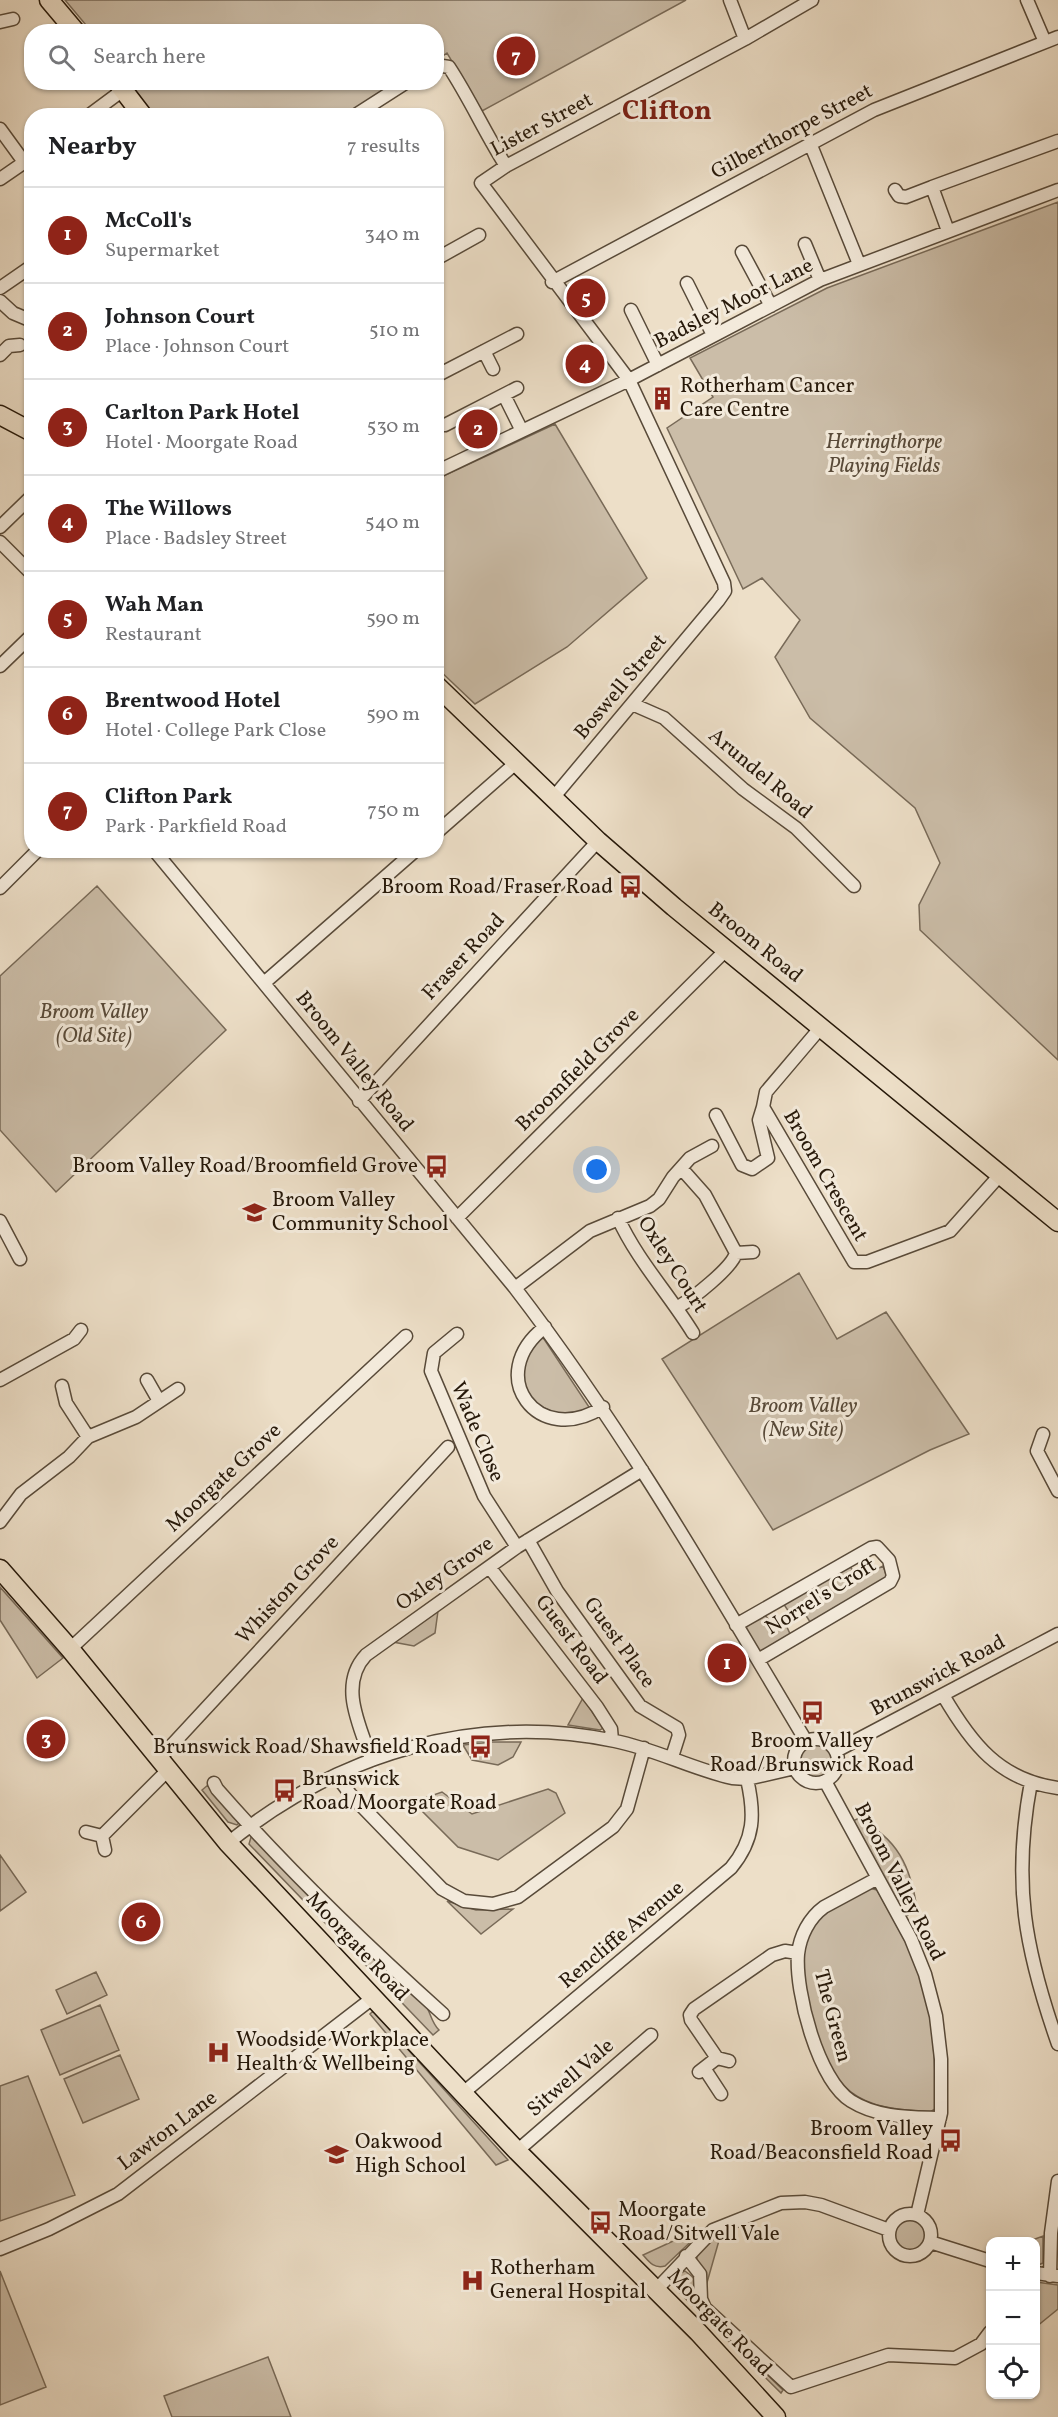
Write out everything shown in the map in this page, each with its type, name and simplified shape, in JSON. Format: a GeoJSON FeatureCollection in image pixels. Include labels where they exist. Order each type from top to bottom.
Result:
{"type":"FeatureCollection","features":[{"type":"Feature","properties":{"kind":"main road"},"geometry":{"type":"LineString","coordinates":[[49,0],[69,24]]}},
{"type":"Feature","properties":{"kind":"main road"},"geometry":{"type":"LineString","coordinates":[[123,90],[137,108]]}},
{"type":"Feature","properties":{"kind":"main road"},"geometry":{"type":"LineString","coordinates":[[0,415],[24,428]]}},
{"type":"Feature","properties":{"kind":"main road","name":"Broom Road"},"geometry":{"type":"LineString","coordinates":[[444,694],[598,841],[726,950],[822,1026],[999,1176],[1058,1222]]}},
{"type":"Feature","properties":{"kind":"main road","name":"Moorgate Road"},"geometry":{"type":"LineString","coordinates":[[0,1569],[70,1649],[162,1766],[228,1843],[517,2151],[656,2290],[776,2417]]}},
{"type":"Feature","properties":{"kind":"street"},"geometry":{"type":"LineString","coordinates":[[730,0],[745,39]]}},
{"type":"Feature","properties":{"kind":"street","name":"Lister Street"},"geometry":{"type":"LineString","coordinates":[[552,282],[481,183],[506,166],[745,39],[812,0]]}},
{"type":"Feature","properties":{"kind":"street"},"geometry":{"type":"LineString","coordinates":[[1027,0],[1045,42]]}},
{"type":"Feature","properties":{"kind":"street","name":"Gilberthorpe Street"},"geometry":{"type":"LineString","coordinates":[[552,282],[874,110],[1058,37]]}},
{"type":"Feature","properties":{"kind":"street"},"geometry":{"type":"LineString","coordinates":[[444,66],[449,67],[474,106],[477,120],[506,166]]}},
{"type":"Feature","properties":{"kind":"street"},"geometry":{"type":"LineString","coordinates":[[97,108],[116,90]]}},
{"type":"Feature","properties":{"kind":"street"},"geometry":{"type":"LineString","coordinates":[[366,108],[395,90]]}},
{"type":"Feature","properties":{"kind":"street"},"geometry":{"type":"LineString","coordinates":[[0,129],[24,155]]}},
{"type":"Feature","properties":{"kind":"street"},"geometry":{"type":"LineString","coordinates":[[895,190],[899,196],[906,197],[1058,141]]}},
{"type":"Feature","properties":{"kind":"street"},"geometry":{"type":"LineString","coordinates":[[810,143],[859,264]]}},
{"type":"Feature","properties":{"kind":"street"},"geometry":{"type":"LineString","coordinates":[[0,180],[24,162]]}},
{"type":"Feature","properties":{"kind":"street"},"geometry":{"type":"LineString","coordinates":[[932,187],[948,231]]}},
{"type":"Feature","properties":{"kind":"street","name":"Badsley Moor Lane"},"geometry":{"type":"LineString","coordinates":[[444,468],[629,380],[820,280],[1058,190]]}},
{"type":"Feature","properties":{"kind":"street"},"geometry":{"type":"LineString","coordinates":[[444,255],[479,235]]}},
{"type":"Feature","properties":{"kind":"street"},"geometry":{"type":"LineString","coordinates":[[805,244],[820,280]]}},
{"type":"Feature","properties":{"kind":"street"},"geometry":{"type":"LineString","coordinates":[[742,252],[771,306]]}},
{"type":"Feature","properties":{"kind":"street"},"geometry":{"type":"LineString","coordinates":[[0,288],[24,272]]}},
{"type":"Feature","properties":{"kind":"street"},"geometry":{"type":"LineString","coordinates":[[552,282],[629,380]]}},
{"type":"Feature","properties":{"kind":"street"},"geometry":{"type":"LineString","coordinates":[[687,283],[713,335]]}},
{"type":"Feature","properties":{"kind":"street"},"geometry":{"type":"LineString","coordinates":[[0,301],[12,313],[24,318]]}},
{"type":"Feature","properties":{"kind":"street"},"geometry":{"type":"LineString","coordinates":[[632,310],[658,365]]}},
{"type":"Feature","properties":{"kind":"street"},"geometry":{"type":"LineString","coordinates":[[444,372],[517,334]]}},
{"type":"Feature","properties":{"kind":"street"},"geometry":{"type":"LineString","coordinates":[[0,355],[9,346],[20,345]]}},
{"type":"Feature","properties":{"kind":"street"},"geometry":{"type":"LineString","coordinates":[[484,351],[493,369]]}},
{"type":"Feature","properties":{"kind":"street","name":"Boswell Street"},"geometry":{"type":"LineString","coordinates":[[553,798],[725,591],[724,583],[629,380]]}},
{"type":"Feature","properties":{"kind":"street"},"geometry":{"type":"LineString","coordinates":[[444,425],[518,388]]}},
{"type":"Feature","properties":{"kind":"street"},"geometry":{"type":"LineString","coordinates":[[504,395],[522,431]]}},
{"type":"Feature","properties":{"kind":"street"},"geometry":{"type":"LineString","coordinates":[[0,527],[24,504]]}},
{"type":"Feature","properties":{"kind":"street"},"geometry":{"type":"LineString","coordinates":[[0,542],[24,566]]}},
{"type":"Feature","properties":{"kind":"street"},"geometry":{"type":"LineString","coordinates":[[0,666],[24,643]]}},
{"type":"Feature","properties":{"kind":"street","name":"Arundel Road"},"geometry":{"type":"LineString","coordinates":[[632,704],[664,717],[743,789],[796,828],[854,886]]}},
{"type":"Feature","properties":{"kind":"street"},"geometry":{"type":"LineString","coordinates":[[444,826],[517,762]]}},
{"type":"Feature","properties":{"kind":"street","name":"Fraser Road"},"geometry":{"type":"LineString","coordinates":[[359,1101],[598,841]]}},
{"type":"Feature","properties":{"kind":"street"},"geometry":{"type":"LineString","coordinates":[[0,888],[30,858]]}},
{"type":"Feature","properties":{"kind":"street","name":"Broom Valley Road"},"geometry":{"type":"LineString","coordinates":[[161,858],[515,1288],[603,1407],[806,1741]]}},
{"type":"Feature","properties":{"kind":"street"},"geometry":{"type":"LineString","coordinates":[[264,983],[407,858]]}},
{"type":"Feature","properties":{"kind":"street","name":"Broomfield Grove"},"geometry":{"type":"LineString","coordinates":[[457,1218],[726,950]]}},
{"type":"Feature","properties":{"kind":"street","name":"Broom Crescent"},"geometry":{"type":"LineString","coordinates":[[822,1026],[766,1092],[763,1107],[849,1255],[858,1264],[950,1231],[999,1176]]}},
{"type":"Feature","properties":{"kind":"street"},"geometry":{"type":"LineString","coordinates":[[716,1115],[742,1165],[752,1169],[768,1158],[759,1120],[763,1107]]}},
{"type":"Feature","properties":{"kind":"street"},"geometry":{"type":"LineString","coordinates":[[515,1288],[579,1238],[618,1218],[650,1206],[659,1199],[681,1168],[698,1153],[712,1146]]}},
{"type":"Feature","properties":{"kind":"street"},"geometry":{"type":"LineString","coordinates":[[678,1308],[700,1293],[733,1262],[736,1253],[705,1195],[681,1168]]}},
{"type":"Feature","properties":{"kind":"street","name":"Oxley Court"},"geometry":{"type":"LineString","coordinates":[[618,1218],[628,1240],[678,1308],[693,1333]]}},
{"type":"Feature","properties":{"kind":"street"},"geometry":{"type":"LineString","coordinates":[[0,1221],[20,1259]]}},
{"type":"Feature","properties":{"kind":"street"},"geometry":{"type":"LineString","coordinates":[[736,1253],[753,1252]]}},
{"type":"Feature","properties":{"kind":"street"},"geometry":{"type":"LineString","coordinates":[[544,1327],[528,1343],[519,1358],[518,1385],[526,1401],[545,1417],[565,1421],[583,1419],[603,1407]]}},
{"type":"Feature","properties":{"kind":"street"},"geometry":{"type":"LineString","coordinates":[[0,1380],[74,1340],[81,1330]]}},
{"type":"Feature","properties":{"kind":"street","name":"Wade Close"},"geometry":{"type":"LineString","coordinates":[[457,1334],[434,1353],[431,1371],[484,1496],[517,1547]]}},
{"type":"Feature","properties":{"kind":"street","name":"Moorgate Grove"},"geometry":{"type":"LineString","coordinates":[[70,1649],[405,1336]]}},
{"type":"Feature","properties":{"kind":"street"},"geometry":{"type":"LineString","coordinates":[[147,1380],[159,1401]]}},
{"type":"Feature","properties":{"kind":"street"},"geometry":{"type":"LineString","coordinates":[[62,1386],[66,1403],[88,1437]]}},
{"type":"Feature","properties":{"kind":"street"},"geometry":{"type":"LineString","coordinates":[[0,1522],[21,1494],[69,1457],[88,1437],[136,1417],[178,1389]]}},
{"type":"Feature","properties":{"kind":"street"},"geometry":{"type":"LineString","coordinates":[[1043,1434],[1037,1451],[1058,1491]]}},
{"type":"Feature","properties":{"kind":"street","name":"Whiston Grove"},"geometry":{"type":"LineString","coordinates":[[102,1836],[448,1447]]}},
{"type":"Feature","properties":{"kind":"street","name":"Oxley Grove"},"geometry":{"type":"LineString","coordinates":[[371,1760],[352,1697],[353,1678],[359,1662],[375,1647],[517,1547],[642,1470]]}},
{"type":"Feature","properties":{"kind":"street","name":"Guest Place"},"geometry":{"type":"LineString","coordinates":[[528,1540],[558,1591],[640,1706],[677,1728],[679,1735],[672,1757]]}},
{"type":"Feature","properties":{"kind":"street","name":"Norrel's Croft"},"geometry":{"type":"LineString","coordinates":[[736,1625],[871,1548],[878,1547],[889,1560],[893,1576],[890,1582],[758,1660]]}},
{"type":"Feature","properties":{"kind":"street","name":"Guest Road"},"geometry":{"type":"LineString","coordinates":[[490,1568],[597,1707],[611,1730],[612,1740]]}},
{"type":"Feature","properties":{"kind":"street","name":"Brunswick Road"},"geometry":{"type":"LineString","coordinates":[[836,1751],[1058,1634]]}},
{"type":"Feature","properties":{"kind":"street"},"geometry":{"type":"LineString","coordinates":[[943,1695],[963,1729],[980,1750],[1010,1772],[1031,1782],[1058,1788]]}},
{"type":"Feature","properties":{"kind":"street"},"geometry":{"type":"LineString","coordinates":[[228,1843],[288,1798],[371,1760],[433,1742],[485,1734],[534,1732],[612,1740],[672,1757],[719,1775],[747,1779],[795,1768]]}},
{"type":"Feature","properties":{"kind":"street"},"geometry":{"type":"LineString","coordinates":[[820,1739],[832,1745],[836,1751],[838,1765],[831,1777],[818,1783],[804,1779],[795,1768],[794,1755],[806,1741],[820,1739]]}},
{"type":"Feature","properties":{"kind":"street"},"geometry":{"type":"LineString","coordinates":[[336,1775],[342,1786],[442,1888],[464,1901],[493,1904],[518,1897],[613,1827],[627,1809],[644,1748]]}},
{"type":"Feature","properties":{"kind":"street","name":"Rencliffe Avenue"},"geometry":{"type":"LineString","coordinates":[[463,2092],[731,1868],[746,1847],[753,1824],[753,1810],[747,1779]]}},
{"type":"Feature","properties":{"kind":"street","name":"Broom Valley Road"},"geometry":{"type":"LineString","coordinates":[[825,1780],[876,1879],[911,1939],[925,1974],[940,2050],[940,2118],[917,2215]]}},
{"type":"Feature","properties":{"kind":"street"},"geometry":{"type":"LineString","coordinates":[[1031,1782],[1022,1847],[1024,1918],[1036,1982],[1058,2044]]}},
{"type":"Feature","properties":{"kind":"street","name":"Moorgate Road"},"geometry":{"type":"LineString","coordinates":[[214,1783],[249,1826],[380,1958],[443,2014]]}},
{"type":"Feature","properties":{"kind":"street"},"geometry":{"type":"LineString","coordinates":[[86,1832],[102,1836],[105,1850]]}},
{"type":"Feature","properties":{"kind":"street","name":"The Green"},"geometry":{"type":"LineString","coordinates":[[876,1879],[817,1913],[806,1929],[798,1953],[799,1983],[812,2034],[819,2060],[839,2092],[866,2109],[889,2116],[940,2118]]}},
{"type":"Feature","properties":{"kind":"street"},"geometry":{"type":"LineString","coordinates":[[721,2094],[702,2070],[723,2059],[691,2020],[690,2015],[694,2009],[772,1955],[785,1951],[798,1953]]}},
{"type":"Feature","properties":{"kind":"street","name":"Lawton Lane"},"geometry":{"type":"LineString","coordinates":[[0,2249],[49,2229],[118,2194],[374,1997]]}},
{"type":"Feature","properties":{"kind":"street","name":"Sitwell Vale"},"geometry":{"type":"LineString","coordinates":[[517,2151],[651,2035]]}},
{"type":"Feature","properties":{"kind":"street"},"geometry":{"type":"LineString","coordinates":[[1054,2276],[1051,2233],[1058,2181]]}},
{"type":"Feature","properties":{"kind":"street"},"geometry":{"type":"LineString","coordinates":[[656,2290],[713,2230],[781,2203],[806,2202],[821,2205],[889,2230]]}},
{"type":"Feature","properties":{"kind":"street"},"geometry":{"type":"LineString","coordinates":[[917,2215],[928,2224],[930,2242],[919,2255],[908,2257],[891,2245],[889,2230],[898,2217],[917,2215]]}},
{"type":"Feature","properties":{"kind":"street"},"geometry":{"type":"LineString","coordinates":[[930,2242],[986,2260]]}},
{"type":"Feature","properties":{"kind":"street"},"geometry":{"type":"LineString","coordinates":[[686,2256],[700,2274],[701,2299],[705,2308],[791,2387],[888,2355],[956,2358],[981,2344],[986,2337]]}},
{"type":"Feature","properties":{"kind":"green space"},"geometry":{"type":"Polygon","coordinates":[[[65,0],[686,0],[482,111],[447,53],[444,55],[444,24],[85,24],[65,0]]]}},
{"type":"Feature","properties":{"kind":"green space"},"geometry":{"type":"Polygon","coordinates":[[[131,90],[388,90],[359,108],[145,108],[131,90]]]}},
{"type":"Feature","properties":{"kind":"green space","name":"Herringthorpe Playing Fields"},"geometry":{"type":"Polygon","coordinates":[[[1058,202],[1058,1060],[920,930],[919,905],[940,863],[915,808],[810,718],[775,657],[800,620],[762,578],[743,589],[667,428],[713,397],[690,358],[827,288],[1058,202]]]}},
{"type":"Feature","properties":{"kind":"green space"},"geometry":{"type":"Polygon","coordinates":[[[555,424],[647,578],[567,647],[475,704],[444,675],[444,476],[555,424]]]}},
{"type":"Feature","properties":{"kind":"green space","name":"Broom Valley (Old Site)"},"geometry":{"type":"Polygon","coordinates":[[[97,886],[226,1030],[56,1192],[0,1130],[0,976],[97,886]]]}},
{"type":"Feature","properties":{"kind":"green space","name":"Broom Valley (New Site)"},"geometry":{"type":"Polygon","coordinates":[[[799,1273],[837,1339],[886,1312],[969,1434],[930,1450],[773,1530],[662,1359],[799,1273]]]}},
{"type":"Feature","properties":{"kind":"green space"},"geometry":{"type":"Polygon","coordinates":[[[539,1336],[544,1339],[591,1410],[562,1416],[535,1404],[521,1383],[524,1355],[539,1336]]]}},
{"type":"Feature","properties":{"kind":"green space"},"geometry":{"type":"Polygon","coordinates":[[[849,1565],[856,1575],[873,1565],[877,1569],[883,1566],[887,1577],[812,1625],[805,1614],[786,1625],[791,1636],[759,1653],[746,1630],[747,1626],[765,1615],[772,1624],[789,1612],[783,1603],[849,1565]]]}},
{"type":"Feature","properties":{"kind":"green space"},"geometry":{"type":"Polygon","coordinates":[[[0,1587],[63,1658],[37,1678],[0,1620],[0,1587]]]}},
{"type":"Feature","properties":{"kind":"green space"},"geometry":{"type":"Polygon","coordinates":[[[438,1611],[435,1633],[414,1646],[393,1642],[438,1611]]]}},
{"type":"Feature","properties":{"kind":"green space"},"geometry":{"type":"Polygon","coordinates":[[[583,1698],[603,1728],[600,1730],[568,1725],[583,1698]]]}},
{"type":"Feature","properties":{"kind":"green space"},"geometry":{"type":"Polygon","coordinates":[[[521,1742],[513,1757],[498,1765],[472,1760],[463,1745],[521,1742]]]}},
{"type":"Feature","properties":{"kind":"green space"},"geometry":{"type":"Polygon","coordinates":[[[815,1744],[827,1749],[832,1761],[827,1773],[815,1778],[803,1773],[798,1761],[803,1749],[815,1744]]]}},
{"type":"Feature","properties":{"kind":"green space"},"geometry":{"type":"Polygon","coordinates":[[[208,1785],[240,1822],[237,1825],[228,1822],[202,1790],[208,1785]]]}},
{"type":"Feature","properties":{"kind":"green space"},"geometry":{"type":"Polygon","coordinates":[[[548,1789],[556,1793],[565,1813],[498,1860],[458,1847],[413,1802],[442,1792],[472,1814],[548,1789]]]}},
{"type":"Feature","properties":{"kind":"green space"},"geometry":{"type":"Polygon","coordinates":[[[857,1819],[883,1835],[900,1855],[906,1867],[917,1909],[905,1917],[853,1821],[857,1819]]]}},
{"type":"Feature","properties":{"kind":"green space"},"geometry":{"type":"Polygon","coordinates":[[[252,1834],[351,1937],[425,2004],[439,2030],[433,2035],[249,1844],[252,1834]]]}},
{"type":"Feature","properties":{"kind":"green space"},"geometry":{"type":"Polygon","coordinates":[[[0,1855],[26,1892],[0,1911],[0,1855]]]}},
{"type":"Feature","properties":{"kind":"green space"},"geometry":{"type":"Polygon","coordinates":[[[869,1888],[877,1890],[898,1928],[918,1969],[924,1988],[934,2048],[935,2109],[930,2112],[879,2105],[851,2092],[831,2067],[810,2013],[802,1961],[809,1933],[818,1919],[829,1910],[869,1888]]]}},
{"type":"Feature","properties":{"kind":"green space"},"geometry":{"type":"Polygon","coordinates":[[[447,1901],[476,1910],[513,1909],[481,1934],[447,1901]]]}},
{"type":"Feature","properties":{"kind":"green space"},"geometry":{"type":"Polygon","coordinates":[[[96,1972],[107,1995],[67,2014],[56,1990],[96,1972]]]}},
{"type":"Feature","properties":{"kind":"green space"},"geometry":{"type":"Polygon","coordinates":[[[100,2005],[119,2050],[60,2075],[41,2030],[100,2005]]]}},
{"type":"Feature","properties":{"kind":"green space"},"geometry":{"type":"Polygon","coordinates":[[[373,2011],[508,2160],[496,2165],[370,2014],[373,2011]]]}},
{"type":"Feature","properties":{"kind":"green space"},"geometry":{"type":"Polygon","coordinates":[[[120,2055],[139,2099],[83,2123],[64,2079],[120,2055]]]}},
{"type":"Feature","properties":{"kind":"green space"},"geometry":{"type":"Polygon","coordinates":[[[28,2076],[75,2195],[0,2221],[0,2086],[28,2076]]]}},
{"type":"Feature","properties":{"kind":"green space"},"geometry":{"type":"Polygon","coordinates":[[[910,2217],[922,2222],[927,2234],[922,2246],[910,2251],[898,2246],[893,2234],[898,2222],[910,2217]]]}},
{"type":"Feature","properties":{"kind":"green space"},"geometry":{"type":"Polygon","coordinates":[[[699,2229],[701,2232],[665,2266],[655,2266],[643,2255],[699,2229]]]}},
{"type":"Feature","properties":{"kind":"green space"},"geometry":{"type":"Polygon","coordinates":[[[722,2230],[706,2286],[697,2255],[706,2242],[722,2230]]]}},
{"type":"Feature","properties":{"kind":"green space"},"geometry":{"type":"Polygon","coordinates":[[[1043,2236],[1043,2263],[1040,2264],[1040,2237],[1043,2236]]]}},
{"type":"Feature","properties":{"kind":"green space"},"geometry":{"type":"Polygon","coordinates":[[[0,2271],[46,2387],[0,2405],[0,2271]]]}},
{"type":"Feature","properties":{"kind":"green space"},"geometry":{"type":"Polygon","coordinates":[[[685,2271],[694,2278],[701,2310],[783,2390],[781,2393],[677,2290],[674,2280],[685,2271]]]}},
{"type":"Feature","properties":{"kind":"green space"},"geometry":{"type":"Polygon","coordinates":[[[1040,2283],[1058,2285],[1058,2309],[1040,2324],[1040,2283]]]}},
{"type":"Feature","properties":{"kind":"green space"},"geometry":{"type":"Polygon","coordinates":[[[268,2357],[291,2417],[172,2417],[164,2396],[268,2357]]]}},
{"type":"Feature","properties":{"kind":"place","name":"Clifton Park"},"geometry":{"type":"Point","coordinates":[516,56]}},
{"type":"Feature","properties":{"kind":"place","name":"Wah Man"},"geometry":{"type":"Point","coordinates":[586,298]}},
{"type":"Feature","properties":{"kind":"place","name":"The Willows"},"geometry":{"type":"Point","coordinates":[585,364]}},
{"type":"Feature","properties":{"kind":"place","name":"Rotherham Cancer Care Centre"},"geometry":{"type":"Point","coordinates":[662,398]}},
{"type":"Feature","properties":{"kind":"place","name":"Johnson Court"},"geometry":{"type":"Point","coordinates":[478,429]}},
{"type":"Feature","properties":{"kind":"place","name":"Broom Road/Fraser Road"},"geometry":{"type":"Point","coordinates":[631,887]}},
{"type":"Feature","properties":{"kind":"place","name":"Broom Valley Road/Broomfield Grove"},"geometry":{"type":"Point","coordinates":[436,1166]}},
{"type":"Feature","properties":{"kind":"place","name":"Broom Valley Community School"},"geometry":{"type":"Point","coordinates":[254,1212]}},
{"type":"Feature","properties":{"kind":"place","name":"McColl's"},"geometry":{"type":"Point","coordinates":[727,1663]}},
{"type":"Feature","properties":{"kind":"place","name":"Broom Valley Road/Brunswick Road"},"geometry":{"type":"Point","coordinates":[812,1713]}},
{"type":"Feature","properties":{"kind":"place","name":"Carlton Park Hotel"},"geometry":{"type":"Point","coordinates":[46,1739]}},
{"type":"Feature","properties":{"kind":"place","name":"Brunswick Road/Shawsfield Road"},"geometry":{"type":"Point","coordinates":[480,1747]}},
{"type":"Feature","properties":{"kind":"place","name":"Brunswick Road/Moorgate Road"},"geometry":{"type":"Point","coordinates":[284,1791]}},
{"type":"Feature","properties":{"kind":"place","name":"Brentwood Hotel"},"geometry":{"type":"Point","coordinates":[141,1922]}},
{"type":"Feature","properties":{"kind":"place","name":"Woodside Workplace Health & Wellbeing"},"geometry":{"type":"Point","coordinates":[218,2052]}},
{"type":"Feature","properties":{"kind":"place","name":"Broom Valley Road/Beaconsfield Road"},"geometry":{"type":"Point","coordinates":[951,2141]}},
{"type":"Feature","properties":{"kind":"place","name":"Oakwood High School"},"geometry":{"type":"Point","coordinates":[337,2154]}},
{"type":"Feature","properties":{"kind":"place","name":"Moorgate Road/Sitwell Vale"},"geometry":{"type":"Point","coordinates":[600,2222]}},
{"type":"Feature","properties":{"kind":"place","name":"Rotherham General Hospital"},"geometry":{"type":"Point","coordinates":[472,2280]}},
{"type":"Feature","properties":{"kind":"district","name":"Clifton"},"geometry":{"type":"Point","coordinates":[667,112]}}]}
